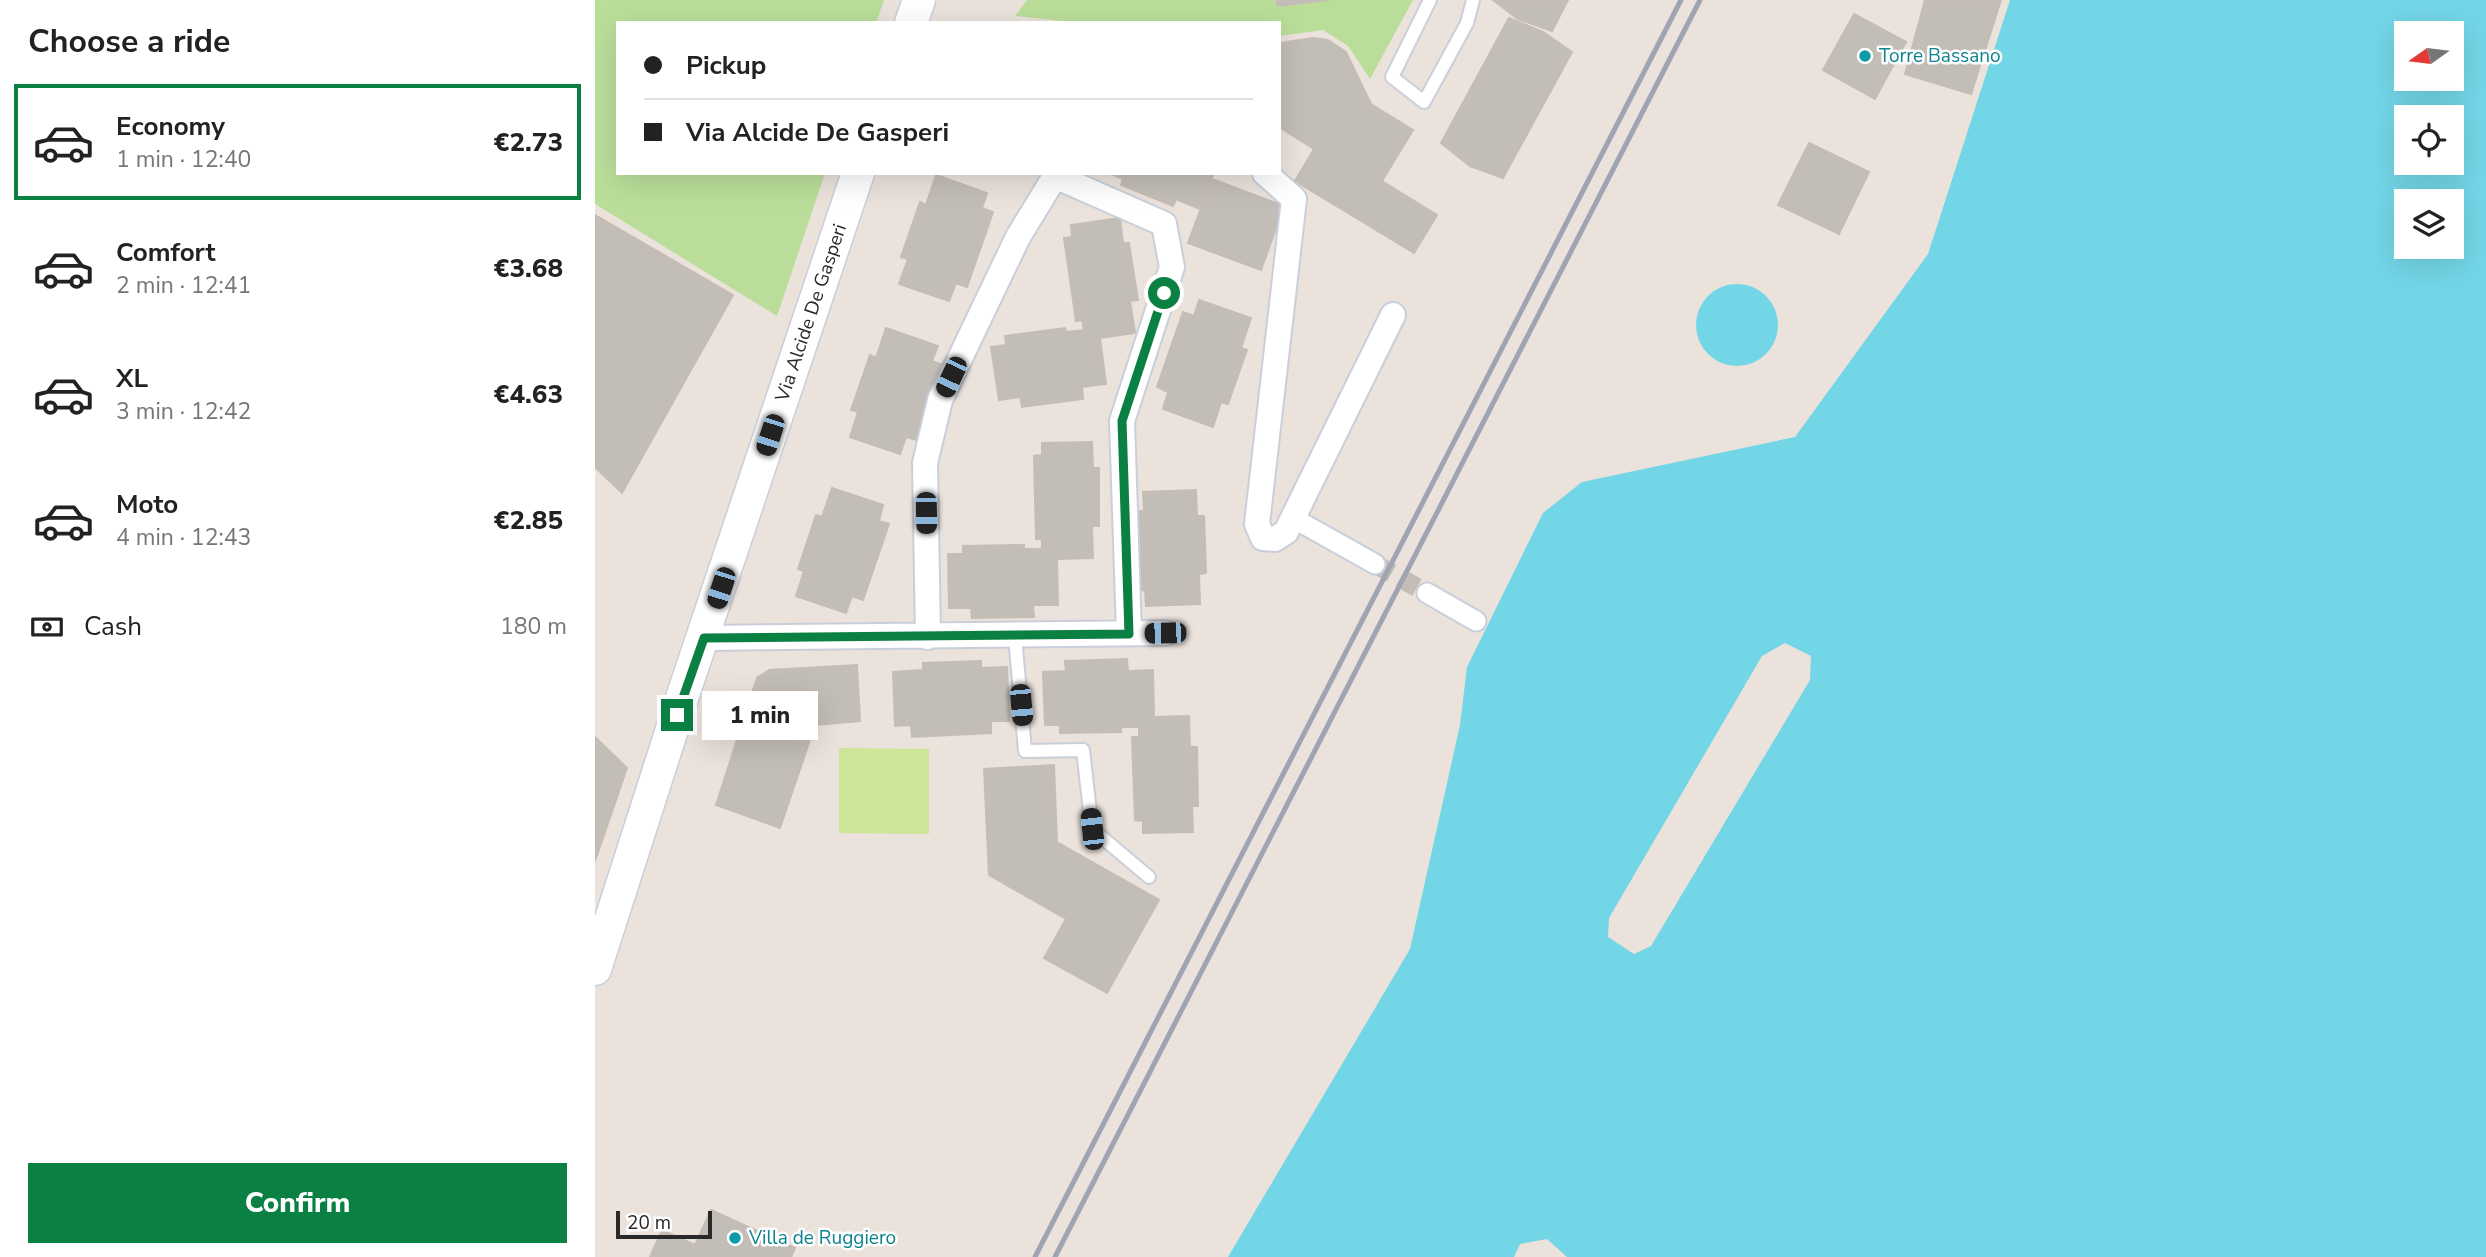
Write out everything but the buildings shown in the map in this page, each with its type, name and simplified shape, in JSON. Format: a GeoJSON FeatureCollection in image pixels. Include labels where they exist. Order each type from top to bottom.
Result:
{"type":"FeatureCollection","features":[{"type":"Feature","properties":{"kind":"street"},"geometry":{"type":"LineString","coordinates":[[912,21],[919,0]]}},
{"type":"Feature","properties":{"kind":"street","name":"Via Alcide De Gasperi"},"geometry":{"type":"LineString","coordinates":[[595,970],[681,702],[857,175]]}},
{"type":"Feature","properties":{"kind":"street"},"geometry":{"type":"LineString","coordinates":[[928,637],[925,463],[940,400],[1018,237],[1056,175],[1164,224],[1172,267],[1122,421],[1129,634]]}},
{"type":"Feature","properties":{"kind":"street"},"geometry":{"type":"LineString","coordinates":[[1267,175],[1294,199],[1257,524],[1263,538],[1275,539],[1286,532],[1393,315]]}},
{"type":"Feature","properties":{"kind":"street"},"geometry":{"type":"LineString","coordinates":[[1293,518],[1375,564]]}},
{"type":"Feature","properties":{"kind":"street"},"geometry":{"type":"LineString","coordinates":[[1427,593],[1476,621]]}},
{"type":"Feature","properties":{"kind":"street"},"geometry":{"type":"LineString","coordinates":[[704,638],[1165,633]]}},
{"type":"Feature","properties":{"kind":"lane"},"geometry":{"type":"LineString","coordinates":[[1430,0],[1392,77],[1424,102],[1468,23],[1473,0]]}},
{"type":"Feature","properties":{"kind":"lane"},"geometry":{"type":"LineString","coordinates":[[1015,636],[1025,751],[1083,750],[1092,829],[1149,877]]}},
{"type":"Feature","properties":{"kind":"green space"},"geometry":{"type":"Polygon","coordinates":[[[595,0],[884,0],[877,21],[616,21],[616,175],[824,175],[777,316],[595,204],[595,0]]]}},
{"type":"Feature","properties":{"kind":"green space"},"geometry":{"type":"Polygon","coordinates":[[[1027,0],[1275,0],[1278,6],[1328,0],[1413,0],[1370,79],[1348,46],[1323,30],[1281,36],[1281,21],[1061,21],[1015,16],[1027,0]]]}},
{"type":"Feature","properties":{"kind":"green space"},"geometry":{"type":"Polygon","coordinates":[[[839,748],[929,749],[929,834],[839,833],[839,748]]]}},
{"type":"Feature","properties":{"kind":"water"},"geometry":{"type":"Polygon","coordinates":[[[2010,0],[2486,0],[2486,1257],[1228,1257],[1410,949],[1460,725],[1467,667],[1543,513],[1582,482],[1795,437],[1928,254],[2010,0]]]}},
{"type":"Feature","properties":{"kind":"water"},"geometry":{"type":"Polygon","coordinates":[[[1737,284],[1753,288],[1766,296],[1774,309],[1778,325],[1774,341],[1766,354],[1753,362],[1737,366],[1721,362],[1708,354],[1700,341],[1696,325],[1700,309],[1708,296],[1721,288],[1737,284]]]}},
{"type":"Feature","properties":{"kind":"pier"},"geometry":{"type":"Polygon","coordinates":[[[1785,643],[1811,656],[1810,680],[1651,946],[1634,954],[1608,937],[1609,918],[1762,656],[1785,643]]]}},
{"type":"Feature","properties":{"kind":"pier"},"geometry":{"type":"Polygon","coordinates":[[[1547,1239],[1567,1257],[1514,1257],[1520,1244],[1547,1239]]]}},
{"type":"Feature","properties":{"kind":"tunnel"},"geometry":{"type":"LineString","coordinates":[[1375,564],[1427,593]]}},
{"type":"Feature","properties":{"kind":"railway"},"geometry":{"type":"LineString","coordinates":[[1035,1257],[1681,0]]}},
{"type":"Feature","properties":{"kind":"railway"},"geometry":{"type":"LineString","coordinates":[[1055,1257],[1700,0]]}},
{"type":"Feature","properties":{"kind":"place","name":"Torre Bassano"},"geometry":{"type":"Point","coordinates":[1865,56]}},
{"type":"Feature","properties":{"kind":"place","name":"Villa de Ruggiero"},"geometry":{"type":"Point","coordinates":[735,1238]}},
{"type":"Feature","properties":{"kind":"route"},"geometry":{"type":"LineString","coordinates":[[677,715],[704,638],[1129,634],[1122,421],[1164,293]]}}]}
